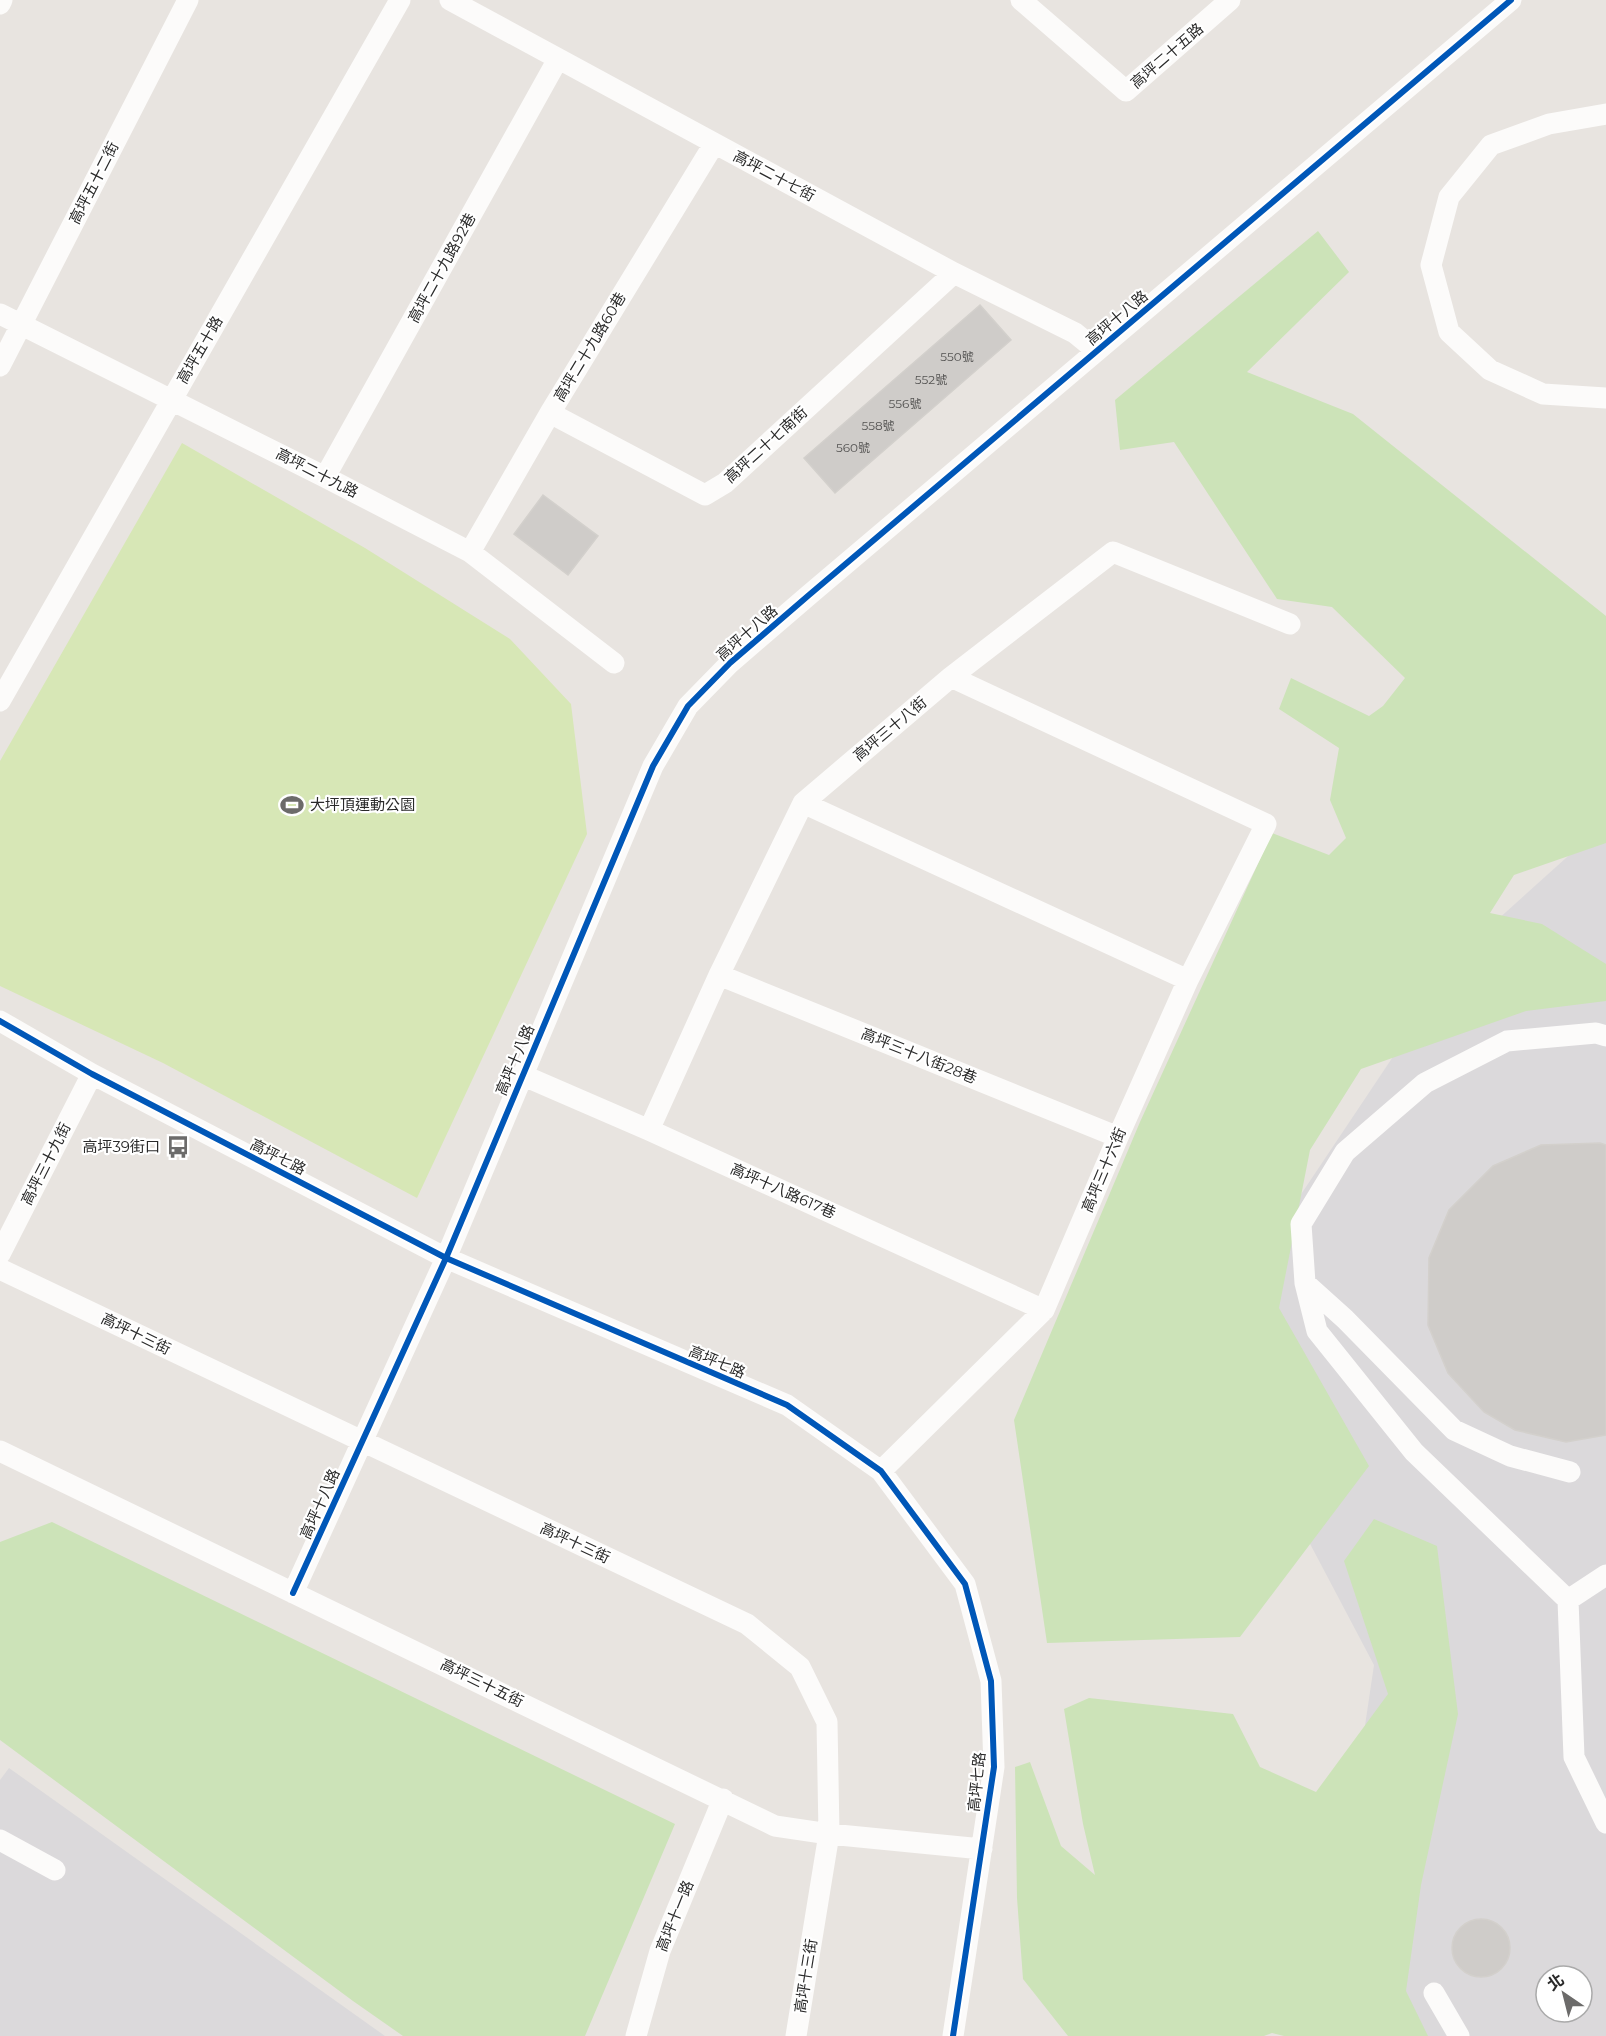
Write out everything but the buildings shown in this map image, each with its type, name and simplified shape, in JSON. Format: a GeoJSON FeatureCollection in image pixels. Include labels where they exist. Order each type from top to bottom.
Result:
{"type":"FeatureCollection","features":[{"type":"Feature","properties":{"kind":"street"},"geometry":{"type":"LineString","coordinates":[[0,4],[2,0]]}},
{"type":"Feature","properties":{"kind":"street","name":"高坪五十二街"},"geometry":{"type":"LineString","coordinates":[[0,366],[188,0]]}},
{"type":"Feature","properties":{"kind":"street","name":"高坪五十路"},"geometry":{"type":"LineString","coordinates":[[0,701],[400,0]]}},
{"type":"Feature","properties":{"kind":"street","name":"高坪二十七街"},"geometry":{"type":"LineString","coordinates":[[450,0],[954,273],[1075,333],[1097,351]]}},
{"type":"Feature","properties":{"kind":"street","name":"高坪二十五路"},"geometry":{"type":"LineString","coordinates":[[1021,0],[1126,91],[1230,0]]}},
{"type":"Feature","properties":{"kind":"street","name":"高坪十八路"},"geometry":{"type":"LineString","coordinates":[[293,1593],[446,1258],[653,766],[688,706],[730,663],[1511,0]]}},
{"type":"Feature","properties":{"kind":"street","name":"高坪二十九路92巷"},"geometry":{"type":"LineString","coordinates":[[325,477],[558,59]]}},
{"type":"Feature","properties":{"kind":"street"},"geometry":{"type":"LineString","coordinates":[[1606,114],[1549,124],[1491,145],[1449,197],[1431,265],[1449,332],[1490,370],[1543,394],[1606,398]]}},
{"type":"Feature","properties":{"kind":"street","name":"高坪二十九路60巷"},"geometry":{"type":"LineString","coordinates":[[470,552],[550,413],[714,144]]}},
{"type":"Feature","properties":{"kind":"street","name":"高坪二十七南街"},"geometry":{"type":"LineString","coordinates":[[550,413],[705,495],[725,483],[954,273]]}},
{"type":"Feature","properties":{"kind":"street","name":"高坪二十九路"},"geometry":{"type":"LineString","coordinates":[[0,314],[470,552],[614,663]]}},
{"type":"Feature","properties":{"kind":"street","name":"高坪三十八街"},"geometry":{"type":"LineString","coordinates":[[649,1130],[719,975],[803,803],[951,677],[1113,552],[1290,624]]}},
{"type":"Feature","properties":{"kind":"street","name":"高坪三十六街"},"geometry":{"type":"LineString","coordinates":[[881,1471],[1044,1310],[1188,980],[1266,824],[951,677]]}},
{"type":"Feature","properties":{"kind":"street"},"geometry":{"type":"LineString","coordinates":[[803,803],[1188,980]]}},
{"type":"Feature","properties":{"kind":"street","name":"高坪三十八街28巷"},"geometry":{"type":"LineString","coordinates":[[719,975],[1118,1137]]}},
{"type":"Feature","properties":{"kind":"street","name":"高坪七路"},"geometry":{"type":"LineString","coordinates":[[0,1021],[92,1074],[446,1258],[787,1405],[881,1471],[965,1584],[991,1681],[994,1767],[953,2036]]}},
{"type":"Feature","properties":{"kind":"street"},"geometry":{"type":"LineString","coordinates":[[1606,1036],[1596,1033],[1507,1041],[1425,1083],[1345,1152],[1301,1224],[1305,1283],[1317,1331],[1414,1452],[1568,1600],[1574,1757],[1606,1823]]}},
{"type":"Feature","properties":{"kind":"street","name":"高坪三十九街"},"geometry":{"type":"LineString","coordinates":[[0,1254],[92,1074]]}},
{"type":"Feature","properties":{"kind":"street","name":"高坪十八路617巷"},"geometry":{"type":"LineString","coordinates":[[522,1075],[649,1130],[1044,1310]]}},
{"type":"Feature","properties":{"kind":"street","name":"高坪十三街"},"geometry":{"type":"LineString","coordinates":[[0,1269],[747,1624],[800,1667],[827,1722],[829,1834],[796,2036]]}},
{"type":"Feature","properties":{"kind":"street"},"geometry":{"type":"LineString","coordinates":[[1305,1283],[1345,1318],[1454,1430],[1510,1456],[1570,1472]]}},
{"type":"Feature","properties":{"kind":"street","name":"高坪三十五街"},"geometry":{"type":"LineString","coordinates":[[0,1451],[775,1826],[829,1834],[982,1849]]}},
{"type":"Feature","properties":{"kind":"street"},"geometry":{"type":"LineString","coordinates":[[1568,1600],[1606,1575]]}},
{"type":"Feature","properties":{"kind":"street","name":"高坪十一路"},"geometry":{"type":"LineString","coordinates":[[636,2036],[660,1951],[723,1799]]}},
{"type":"Feature","properties":{"kind":"street"},"geometry":{"type":"LineString","coordinates":[[0,1840],[55,1870]]}},
{"type":"Feature","properties":{"kind":"street"},"geometry":{"type":"LineString","coordinates":[[1434,1993],[1459,2036]]}},
{"type":"Feature","properties":{"kind":"shaded area"},"geometry":{"type":"Polygon","coordinates":[[[1606,822],[1606,2036],[1319,2036],[1374,1665],[1203,1341],[1465,949],[1606,822]]]}},
{"type":"Feature","properties":{"kind":"shaded area"},"geometry":{"type":"Polygon","coordinates":[[[9,1768],[385,2036],[0,2036],[0,1780],[9,1768]]]}},
{"type":"Feature","properties":{"kind":"green space"},"geometry":{"type":"Polygon","coordinates":[[[1318,231],[1349,272],[1247,372],[1353,414],[1606,616],[1606,843],[1514,875],[1490,913],[1542,924],[1606,964],[1606,1001],[1526,1011],[1361,1069],[1310,1150],[1279,1308],[1369,1466],[1240,1637],[1047,1643],[1014,1420],[1140,1122],[1272,833],[1329,855],[1346,838],[1330,800],[1339,748],[1279,709],[1291,678],[1369,716],[1383,706],[1405,678],[1332,607],[1277,599],[1174,442],[1120,450],[1115,400],[1318,231]]]}},
{"type":"Feature","properties":{"kind":"green space","name":"大坪頂運動公園"},"geometry":{"type":"Polygon","coordinates":[[[182,443],[365,548],[510,639],[571,704],[587,834],[417,1198],[163,1063],[0,986],[0,761],[182,443]]]}},
{"type":"Feature","properties":{"kind":"green space"},"geometry":{"type":"Polygon","coordinates":[[[1374,1519],[1437,1546],[1458,1714],[1421,1885],[1406,1991],[1428,2036],[1284,2036],[1272,2033],[1264,2036],[1068,2036],[1023,1979],[1017,1898],[1015,1767],[1030,1762],[1061,1846],[1095,1875],[1083,1824],[1064,1709],[1089,1698],[1233,1714],[1260,1767],[1316,1792],[1388,1694],[1344,1561],[1374,1519]]]}},
{"type":"Feature","properties":{"kind":"green space"},"geometry":{"type":"Polygon","coordinates":[[[52,1522],[675,1824],[585,2036],[403,2036],[0,1740],[0,1542],[52,1522]]]}},
{"type":"Feature","properties":{"kind":"cycle path"},"geometry":{"type":"LineString","coordinates":[[293,1593],[446,1258],[653,766],[688,706],[730,663],[809,595],[1511,0]]}},
{"type":"Feature","properties":{"kind":"cycle path"},"geometry":{"type":"LineString","coordinates":[[0,1021],[92,1074],[446,1258],[787,1405],[881,1471],[965,1584],[991,1681],[994,1767],[953,2036]]}},
{"type":"Feature","properties":{"kind":"place","name":"大坪頂運動公園"},"geometry":{"type":"Point","coordinates":[292,805]}},
{"type":"Feature","properties":{"kind":"place","name":"高坪39街口"},"geometry":{"type":"Point","coordinates":[178,1147]}}]}
